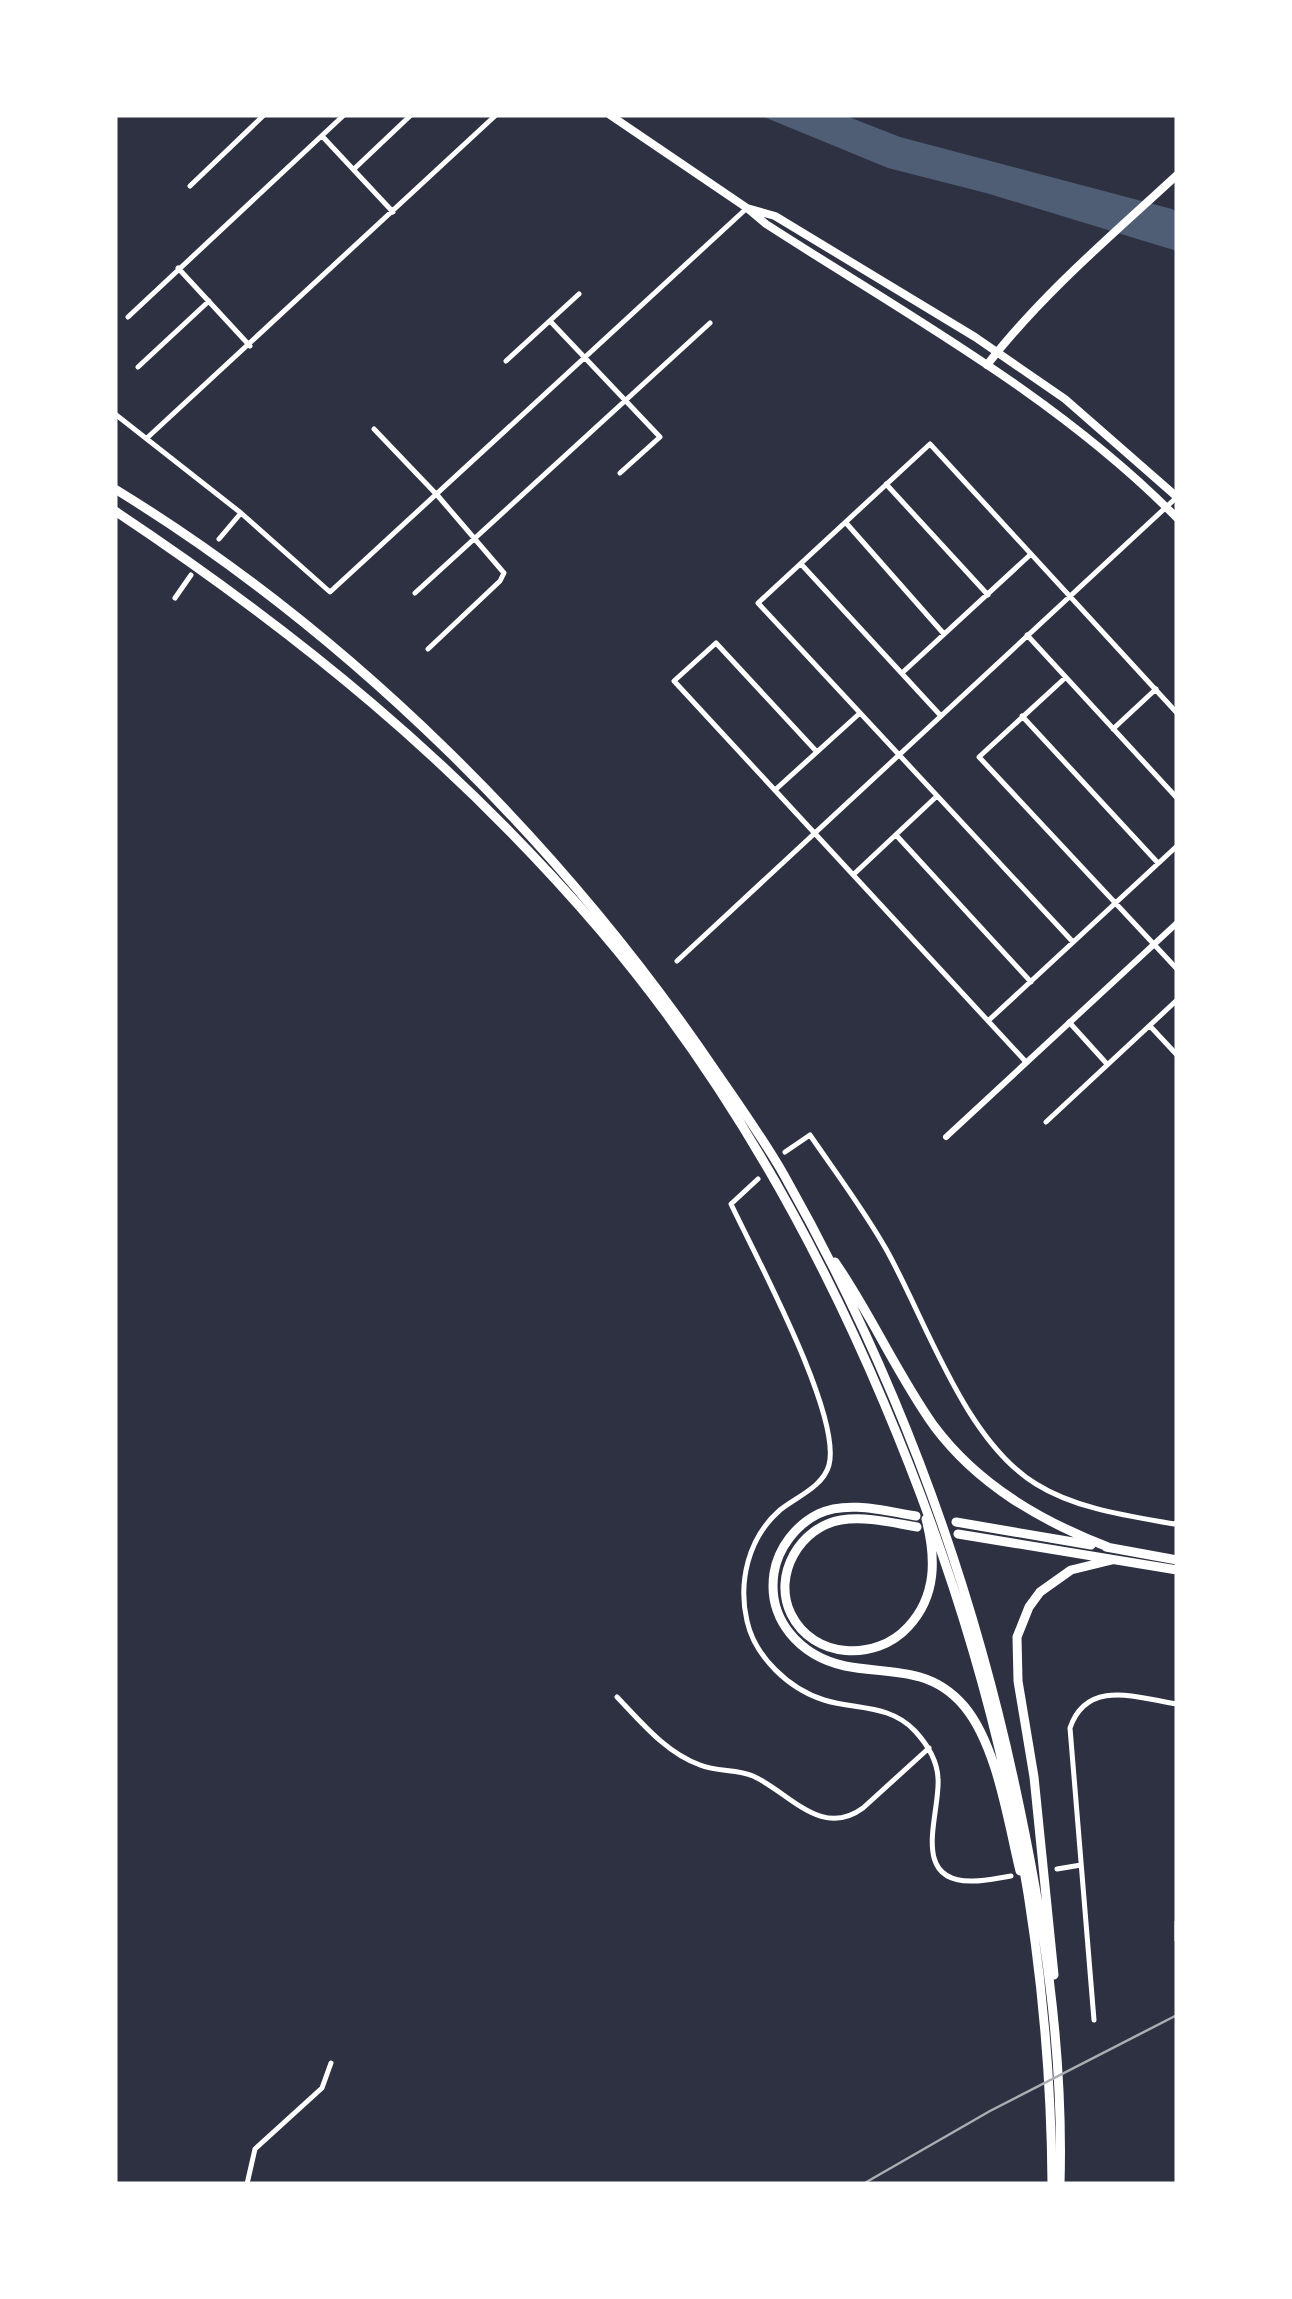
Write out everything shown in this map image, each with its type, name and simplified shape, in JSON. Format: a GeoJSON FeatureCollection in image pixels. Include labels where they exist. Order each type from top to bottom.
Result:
{"type":"FeatureCollection","features":[{"type":"Feature","properties":{"kind":"highway"},"geometry":{"type":"LineString","coordinates":[[115,489],[214,555],[309,628],[448,754],[606,924],[694,1039],[782,1171],[819,1239],[896,1405],[971,1606],[1004,1732],[1032,1866],[1054,2012]]}},
{"type":"Feature","properties":{"kind":"highway"},"geometry":{"type":"LineString","coordinates":[[115,510],[272,620],[369,698],[497,819],[600,930],[689,1044],[774,1176],[853,1330],[938,1525],[962,1607],[996,1734],[1035,1932],[1053,2054],[1060,2184]]}},
{"type":"Feature","properties":{"kind":"highway"},"geometry":{"type":"LineString","coordinates":[[819,1239],[860,1297],[911,1390],[950,1445],[990,1483],[1037,1516],[1108,1547]]}},
{"type":"Feature","properties":{"kind":"highway"},"geometry":{"type":"LineString","coordinates":[[918,1483],[934,1566],[926,1600],[907,1629],[864,1652],[848,1652],[815,1641],[791,1614],[786,1582],[792,1558],[806,1538],[843,1520],[916,1521],[842,1507],[808,1519],[788,1540],[775,1565],[776,1610],[792,1638],[824,1659],[919,1677],[939,1685],[967,1709],[987,1748],[1035,1932]]}},
{"type":"Feature","properties":{"kind":"highway"},"geometry":{"type":"LineString","coordinates":[[956,1522],[1177,1560]]}},
{"type":"Feature","properties":{"kind":"highway"},"geometry":{"type":"LineString","coordinates":[[958,1534],[1177,1570]]}},
{"type":"Feature","properties":{"kind":"highway"},"geometry":{"type":"LineString","coordinates":[[1053,2054],[1054,1963],[1034,1776],[1018,1680],[1018,1637],[1029,1607],[1040,1592],[1070,1570],[1112,1560]]}},
{"type":"Feature","properties":{"kind":"highway"},"geometry":{"type":"LineString","coordinates":[[1052,2184],[1056,2100]]}},
{"type":"Feature","properties":{"kind":"main road"},"geometry":{"type":"LineString","coordinates":[[610,115],[766,224],[988,365],[1060,416],[1177,518]]}},
{"type":"Feature","properties":{"kind":"main road"},"geometry":{"type":"LineString","coordinates":[[988,365],[1084,261],[1177,175]]}},
{"type":"Feature","properties":{"kind":"main road"},"geometry":{"type":"LineString","coordinates":[[747,208],[775,216],[997,352],[1065,399],[1177,497]]}},
{"type":"Feature","properties":{"kind":"street"},"geometry":{"type":"LineString","coordinates":[[190,186],[264,115]]}},
{"type":"Feature","properties":{"kind":"street"},"geometry":{"type":"LineString","coordinates":[[128,317],[344,115]]}},
{"type":"Feature","properties":{"kind":"street"},"geometry":{"type":"LineString","coordinates":[[354,169],[411,115]]}},
{"type":"Feature","properties":{"kind":"street"},"geometry":{"type":"LineString","coordinates":[[148,438],[496,115]]}},
{"type":"Feature","properties":{"kind":"street"},"geometry":{"type":"LineString","coordinates":[[322,136],[393,212]]}},
{"type":"Feature","properties":{"kind":"street"},"geometry":{"type":"LineString","coordinates":[[115,414],[241,513],[330,592],[747,208]]}},
{"type":"Feature","properties":{"kind":"street"},"geometry":{"type":"LineString","coordinates":[[178,268],[250,346]]}},
{"type":"Feature","properties":{"kind":"street"},"geometry":{"type":"LineString","coordinates":[[506,361],[579,294]]}},
{"type":"Feature","properties":{"kind":"street"},"geometry":{"type":"LineString","coordinates":[[138,366],[209,301]]}},
{"type":"Feature","properties":{"kind":"street"},"geometry":{"type":"LineString","coordinates":[[550,321],[660,437],[620,473]]}},
{"type":"Feature","properties":{"kind":"street"},"geometry":{"type":"LineString","coordinates":[[415,593],[710,323]]}},
{"type":"Feature","properties":{"kind":"street"},"geometry":{"type":"LineString","coordinates":[[374,428],[504,572],[500,581],[428,649]]}},
{"type":"Feature","properties":{"kind":"street"},"geometry":{"type":"LineString","coordinates":[[1073,942],[758,602],[930,444],[1177,712]]}},
{"type":"Feature","properties":{"kind":"street"},"geometry":{"type":"LineString","coordinates":[[886,484],[988,594]]}},
{"type":"Feature","properties":{"kind":"street"},"geometry":{"type":"LineString","coordinates":[[677,961],[1177,497]]}},
{"type":"Feature","properties":{"kind":"street"},"geometry":{"type":"LineString","coordinates":[[219,539],[241,513]]}},
{"type":"Feature","properties":{"kind":"street"},"geometry":{"type":"LineString","coordinates":[[847,524],[944,634]]}},
{"type":"Feature","properties":{"kind":"street"},"geometry":{"type":"LineString","coordinates":[[902,673],[1031,554]]}},
{"type":"Feature","properties":{"kind":"street"},"geometry":{"type":"LineString","coordinates":[[801,564],[941,716]]}},
{"type":"Feature","properties":{"kind":"street"},"geometry":{"type":"LineString","coordinates":[[175,598],[191,575]]}},
{"type":"Feature","properties":{"kind":"street"},"geometry":{"type":"LineString","coordinates":[[1027,635],[1177,798]]}},
{"type":"Feature","properties":{"kind":"street"},"geometry":{"type":"LineString","coordinates":[[817,752],[716,643],[674,682],[1026,1062]]}},
{"type":"Feature","properties":{"kind":"street"},"geometry":{"type":"LineString","coordinates":[[1065,678],[979,757],[1177,969]]}},
{"type":"Feature","properties":{"kind":"street"},"geometry":{"type":"LineString","coordinates":[[1113,730],[1156,689]]}},
{"type":"Feature","properties":{"kind":"street"},"geometry":{"type":"LineString","coordinates":[[775,790],[860,713]]}},
{"type":"Feature","properties":{"kind":"street"},"geometry":{"type":"LineString","coordinates":[[1022,716],[1158,863]]}},
{"type":"Feature","properties":{"kind":"street"},"geometry":{"type":"LineString","coordinates":[[854,874],[937,796]]}},
{"type":"Feature","properties":{"kind":"street"},"geometry":{"type":"LineString","coordinates":[[896,835],[1031,982]]}},
{"type":"Feature","properties":{"kind":"street"},"geometry":{"type":"LineString","coordinates":[[988,1021],[1177,846]]}},
{"type":"Feature","properties":{"kind":"street"},"geometry":{"type":"LineString","coordinates":[[946,1137],[1177,923]]}},
{"type":"Feature","properties":{"kind":"street"},"geometry":{"type":"LineString","coordinates":[[1046,1122],[1177,1000]]}},
{"type":"Feature","properties":{"kind":"street"},"geometry":{"type":"LineString","coordinates":[[1069,1022],[1107,1064]]}},
{"type":"Feature","properties":{"kind":"street"},"geometry":{"type":"LineString","coordinates":[[1150,1026],[1177,1055]]}},
{"type":"Feature","properties":{"kind":"street"},"geometry":{"type":"LineString","coordinates":[[784,1152],[810,1135],[886,1248],[938,1356],[973,1416],[1004,1456],[1035,1484],[1072,1500],[1176,1523]]}},
{"type":"Feature","properties":{"kind":"street"},"geometry":{"type":"LineString","coordinates":[[758,1178],[731,1204],[807,1368],[828,1425],[830,1449],[829,1467],[820,1481],[779,1511],[762,1529],[751,1549],[744,1574],[748,1628],[760,1653],[798,1688],[823,1699],[882,1710],[913,1728],[929,1748],[938,1774],[930,1847],[937,1863],[954,1878],[970,1881],[1011,1876]]}},
{"type":"Feature","properties":{"kind":"street"},"geometry":{"type":"LineString","coordinates":[[1094,2020],[1070,1744],[1074,1717],[1093,1698],[1106,1693],[1177,1704]]}},
{"type":"Feature","properties":{"kind":"street"},"geometry":{"type":"LineString","coordinates":[[616,1697],[686,1759],[754,1776],[807,1813],[836,1818],[853,1816],[929,1748]]}},
{"type":"Feature","properties":{"kind":"street"},"geometry":{"type":"LineString","coordinates":[[1057,1869],[1080,1865]]}},
{"type":"Feature","properties":{"kind":"street"},"geometry":{"type":"LineString","coordinates":[[1177,1922],[1177,1940]]}},
{"type":"Feature","properties":{"kind":"street"},"geometry":{"type":"LineString","coordinates":[[247,2184],[255,2150],[322,2088],[331,2063]]}},
{"type":"Feature","properties":{"kind":"water"},"geometry":{"type":"Polygon","coordinates":[[[759,115],[844,115],[900,137],[1172,209],[1177,212],[1177,251],[986,193],[888,168],[759,115]]]}},
{"type":"Feature","properties":{"kind":"railway"},"geometry":{"type":"LineString","coordinates":[[863,2184],[990,2111],[1177,2015]]}}]}
